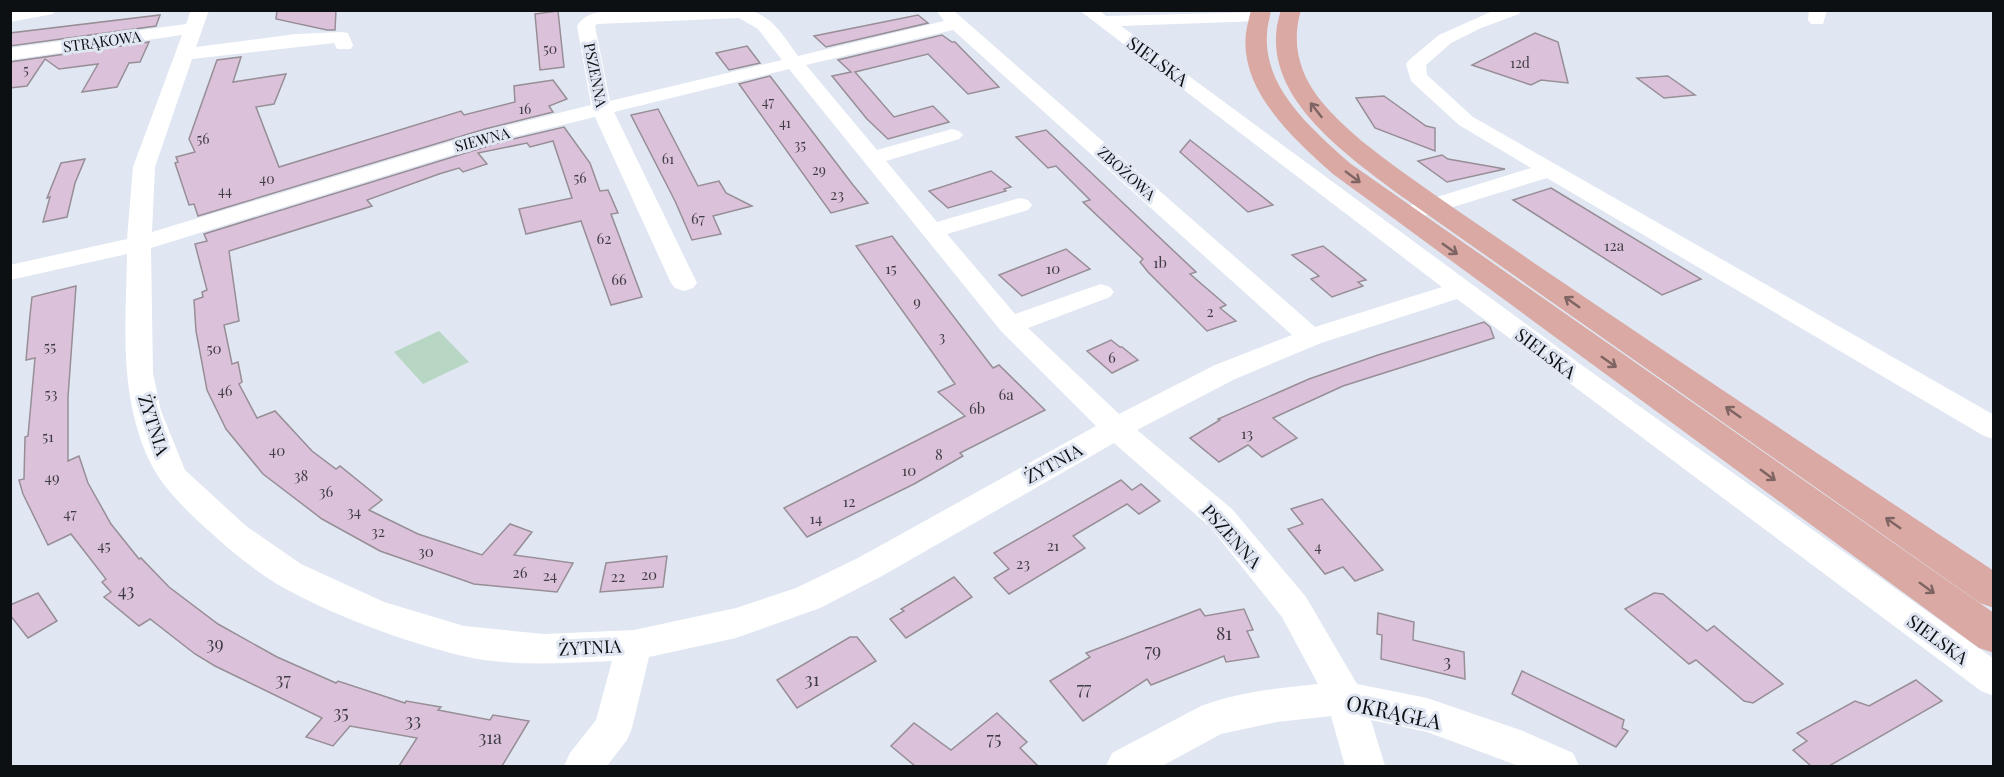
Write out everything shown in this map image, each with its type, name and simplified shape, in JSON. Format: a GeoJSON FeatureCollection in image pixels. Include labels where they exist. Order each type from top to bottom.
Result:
{"type":"FeatureCollection","features":[{"type":"Feature","properties":{"kind":"main road","name":"SIELSKA"},"geometry":{"type":"LineString","coordinates":[[1260,13],[1255,35],[1257,53],[1264,77],[1274,98],[1294,124],[1318,148],[1418,210],[1994,592]]}},
{"type":"Feature","properties":{"kind":"main road","name":"SIELSKA"},"geometry":{"type":"LineString","coordinates":[[1289,15],[1285,42],[1290,68],[1300,88],[1320,116],[1418,210],[1994,636]]}},
{"type":"Feature","properties":{"kind":"street"},"geometry":{"type":"LineString","coordinates":[[10,17],[47,10]]}},
{"type":"Feature","properties":{"kind":"street","name":"SIELSKA"},"geometry":{"type":"LineString","coordinates":[[1094,16],[1185,10]]}},
{"type":"Feature","properties":{"kind":"street","name":"SIELSKA"},"geometry":{"type":"LineString","coordinates":[[1234,10],[1289,15]]}},
{"type":"Feature","properties":{"kind":"street"},"geometry":{"type":"LineString","coordinates":[[1513,10],[1475,24],[1445,39],[1416,64],[1418,77],[1466,121],[1994,429]]}},
{"type":"Feature","properties":{"kind":"street","name":"PSZENNA"},"geometry":{"type":"LineString","coordinates":[[684,283],[601,107],[586,26],[591,20],[601,17],[739,13],[753,15],[761,20],[1010,325],[1116,428],[1221,518],[1294,607],[1345,698],[1365,766]]}},
{"type":"Feature","properties":{"kind":"street","name":"SIELSKA"},"geometry":{"type":"LineString","coordinates":[[1094,16],[1260,13]]}},
{"type":"Feature","properties":{"kind":"street","name":"SIELSKA"},"geometry":{"type":"LineString","coordinates":[[1094,16],[1994,680]]}},
{"type":"Feature","properties":{"kind":"street","name":"SIEWNA"},"geometry":{"type":"LineString","coordinates":[[10,273],[139,244],[275,204],[422,155],[601,107],[793,62],[950,17]]}},
{"type":"Feature","properties":{"kind":"street","name":"ZBOŻOWA"},"geometry":{"type":"LineString","coordinates":[[950,17],[1311,337]]}},
{"type":"Feature","properties":{"kind":"street","name":"ŻYTNIA"},"geometry":{"type":"LineString","coordinates":[[193,31],[144,167],[139,244],[139,373],[146,411],[160,451],[173,477],[234,535],[289,574],[375,614],[464,641],[544,649],[634,645],[736,623],[808,598],[870,567],[1116,428],[1225,372],[1311,337],[1461,289]]}},
{"type":"Feature","properties":{"kind":"street","name":"STRĄKOWA"},"geometry":{"type":"LineString","coordinates":[[10,54],[193,31],[296,40],[342,37],[344,45]]}},
{"type":"Feature","properties":{"kind":"street"},"geometry":{"type":"LineString","coordinates":[[872,158],[952,135]]}},
{"type":"Feature","properties":{"kind":"street"},"geometry":{"type":"LineString","coordinates":[[1418,210],[1549,170]]}},
{"type":"Feature","properties":{"kind":"street"},"geometry":{"type":"LineString","coordinates":[[934,230],[1020,205]]}},
{"type":"Feature","properties":{"kind":"street"},"geometry":{"type":"LineString","coordinates":[[1010,325],[1101,292]]}},
{"type":"Feature","properties":{"kind":"street"},"geometry":{"type":"LineString","coordinates":[[584,766],[613,728],[634,645]]}},
{"type":"Feature","properties":{"kind":"street","name":"OKRĄGŁA"},"geometry":{"type":"LineString","coordinates":[[1126,766],[1214,718],[1277,705],[1345,698],[1427,715],[1523,749],[1559,766]]}},
{"type":"Feature","properties":{"kind":"green space"},"geometry":{"type":"Polygon","coordinates":[[[439,331],[469,362],[423,384],[394,352],[439,331]]]}},
{"type":"Feature","properties":{"kind":"building"},"geometry":{"type":"Polygon","coordinates":[[[277,10],[336,10],[335,30],[276,19],[277,10]]]}},
{"type":"Feature","properties":{"kind":"building"},"geometry":{"type":"Polygon","coordinates":[[[558,11],[564,67],[540,70],[535,14],[558,11]]]}},
{"type":"Feature","properties":{"kind":"building"},"geometry":{"type":"Polygon","coordinates":[[[160,15],[156,26],[10,46],[10,33],[160,15]]]}},
{"type":"Feature","properties":{"kind":"building"},"geometry":{"type":"Polygon","coordinates":[[[918,15],[928,23],[826,47],[814,36],[918,15]]]}},
{"type":"Feature","properties":{"kind":"building"},"geometry":{"type":"Polygon","coordinates":[[[1535,33],[1558,42],[1568,83],[1541,80],[1531,85],[1472,65],[1535,33]]]}},
{"type":"Feature","properties":{"kind":"building"},"geometry":{"type":"Polygon","coordinates":[[[942,35],[955,42],[999,87],[968,94],[928,54],[855,72],[894,117],[933,106],[949,122],[888,139],[867,119],[832,76],[851,72],[838,60],[942,35]]]}},
{"type":"Feature","properties":{"kind":"building"},"geometry":{"type":"Polygon","coordinates":[[[149,42],[140,62],[129,63],[117,87],[82,92],[98,64],[59,69],[45,59],[27,86],[10,88],[10,62],[149,42]]]}},
{"type":"Feature","properties":{"kind":"building"},"geometry":{"type":"Polygon","coordinates":[[[747,46],[760,63],[729,70],[716,53],[747,46]]]}},
{"type":"Feature","properties":{"kind":"building"},"geometry":{"type":"Polygon","coordinates":[[[241,57],[233,82],[286,74],[274,104],[256,107],[279,167],[461,111],[464,115],[515,102],[514,86],[553,80],[567,99],[549,106],[553,112],[485,129],[198,216],[194,204],[189,205],[175,163],[178,162],[176,157],[195,152],[189,139],[217,60],[241,57]]]}},
{"type":"Feature","properties":{"kind":"building"},"geometry":{"type":"Polygon","coordinates":[[[770,76],[868,203],[831,213],[739,84],[770,76]]]}},
{"type":"Feature","properties":{"kind":"building"},"geometry":{"type":"Polygon","coordinates":[[[1668,76],[1695,95],[1664,98],[1637,78],[1668,76]]]}},
{"type":"Feature","properties":{"kind":"building"},"geometry":{"type":"Polygon","coordinates":[[[1384,96],[1426,126],[1435,128],[1435,151],[1375,128],[1356,98],[1384,96]]]}},
{"type":"Feature","properties":{"kind":"building"},"geometry":{"type":"Polygon","coordinates":[[[658,109],[698,186],[719,181],[726,193],[752,206],[713,216],[721,234],[692,240],[675,201],[631,115],[658,109]]]}},
{"type":"Feature","properties":{"kind":"building"},"geometry":{"type":"Polygon","coordinates":[[[564,127],[590,163],[600,191],[608,190],[618,213],[611,214],[642,297],[611,305],[581,221],[526,234],[519,209],[572,198],[553,141],[530,147],[527,143],[478,153],[487,164],[463,172],[459,168],[439,174],[367,200],[372,206],[229,251],[239,321],[224,325],[232,364],[238,362],[242,382],[239,384],[257,418],[275,411],[312,451],[336,469],[340,466],[382,500],[369,510],[418,534],[482,555],[510,524],[532,532],[514,555],[573,563],[557,592],[474,584],[380,551],[322,519],[263,474],[226,429],[207,390],[196,331],[194,300],[203,297],[202,292],[207,290],[195,244],[207,241],[204,234],[501,142],[564,127]]]}},
{"type":"Feature","properties":{"kind":"building"},"geometry":{"type":"Polygon","coordinates":[[[1046,130],[1196,272],[1190,274],[1226,305],[1220,308],[1236,321],[1207,331],[1148,272],[1140,262],[1143,259],[1083,202],[1090,200],[1056,166],[1048,168],[1016,137],[1046,130]]]}},
{"type":"Feature","properties":{"kind":"building"},"geometry":{"type":"Polygon","coordinates":[[[1190,140],[1273,205],[1248,212],[1180,152],[1190,140]]]}},
{"type":"Feature","properties":{"kind":"building"},"geometry":{"type":"Polygon","coordinates":[[[1442,155],[1448,159],[1505,169],[1447,182],[1418,161],[1442,155]]]}},
{"type":"Feature","properties":{"kind":"building"},"geometry":{"type":"Polygon","coordinates":[[[85,159],[75,183],[67,217],[43,222],[50,197],[47,198],[61,163],[85,159]]]}},
{"type":"Feature","properties":{"kind":"building"},"geometry":{"type":"Polygon","coordinates":[[[991,171],[1011,187],[1004,189],[1006,191],[948,208],[929,191],[991,171]]]}},
{"type":"Feature","properties":{"kind":"building"},"geometry":{"type":"Polygon","coordinates":[[[1551,188],[1701,279],[1662,295],[1513,200],[1551,188]]]}},
{"type":"Feature","properties":{"kind":"building"},"geometry":{"type":"Polygon","coordinates":[[[892,236],[993,368],[999,365],[1045,410],[960,453],[963,456],[914,484],[807,537],[784,508],[965,416],[938,392],[955,384],[856,246],[892,236]]]}},
{"type":"Feature","properties":{"kind":"building"},"geometry":{"type":"Polygon","coordinates":[[[1323,246],[1366,280],[1358,282],[1363,286],[1332,297],[1311,279],[1319,276],[1292,255],[1323,246]]]}},
{"type":"Feature","properties":{"kind":"building"},"geometry":{"type":"Polygon","coordinates":[[[1066,249],[1090,269],[1022,296],[999,275],[1066,249]]]}},
{"type":"Feature","properties":{"kind":"building"},"geometry":{"type":"Polygon","coordinates":[[[76,286],[68,397],[68,461],[79,456],[88,483],[111,524],[139,559],[141,558],[169,587],[218,624],[277,657],[336,683],[338,681],[405,703],[406,701],[441,707],[438,710],[490,720],[493,715],[529,721],[502,766],[399,766],[417,738],[350,726],[333,746],[306,737],[322,718],[215,666],[195,654],[150,619],[139,626],[104,597],[111,592],[102,582],[106,579],[71,534],[48,545],[23,494],[19,480],[24,479],[25,437],[28,436],[35,358],[26,360],[30,315],[32,297],[76,286]]]}},
{"type":"Feature","properties":{"kind":"building"},"geometry":{"type":"Polygon","coordinates":[[[1484,322],[1490,327],[1494,338],[1343,386],[1273,418],[1297,438],[1262,457],[1248,445],[1219,462],[1190,438],[1220,420],[1218,419],[1309,379],[1484,322]]]}},
{"type":"Feature","properties":{"kind":"building"},"geometry":{"type":"Polygon","coordinates":[[[1111,340],[1138,360],[1112,373],[1087,351],[1111,340]]]}},
{"type":"Feature","properties":{"kind":"building"},"geometry":{"type":"Polygon","coordinates":[[[1121,480],[1132,490],[1141,484],[1160,501],[1139,514],[1127,504],[1073,536],[1085,548],[1009,594],[994,578],[1009,569],[994,553],[1121,480]]]}},
{"type":"Feature","properties":{"kind":"building"},"geometry":{"type":"Polygon","coordinates":[[[1322,499],[1383,570],[1355,581],[1343,567],[1325,574],[1288,529],[1303,524],[1291,509],[1322,499]]]}},
{"type":"Feature","properties":{"kind":"building"},"geometry":{"type":"Polygon","coordinates":[[[667,556],[663,587],[600,592],[606,563],[667,556]]]}},
{"type":"Feature","properties":{"kind":"building"},"geometry":{"type":"Polygon","coordinates":[[[954,577],[972,597],[906,638],[890,619],[904,611],[901,609],[954,577]]]}},
{"type":"Feature","properties":{"kind":"building"},"geometry":{"type":"Polygon","coordinates":[[[38,593],[57,621],[28,638],[10,615],[10,605],[38,593]]]}},
{"type":"Feature","properties":{"kind":"building"},"geometry":{"type":"Polygon","coordinates":[[[1654,593],[1663,594],[1707,631],[1714,626],[1783,684],[1753,703],[1744,701],[1696,660],[1689,664],[1625,609],[1654,593]]]}},
{"type":"Feature","properties":{"kind":"building"},"geometry":{"type":"Polygon","coordinates":[[[1200,609],[1205,616],[1244,609],[1253,630],[1247,631],[1259,657],[1226,662],[1224,656],[1151,685],[1147,679],[1083,721],[1050,681],[1090,657],[1086,653],[1200,609]]]}},
{"type":"Feature","properties":{"kind":"building"},"geometry":{"type":"Polygon","coordinates":[[[1378,613],[1414,622],[1413,640],[1464,652],[1465,679],[1381,659],[1382,635],[1377,634],[1378,613]]]}},
{"type":"Feature","properties":{"kind":"building"},"geometry":{"type":"Polygon","coordinates":[[[850,637],[857,637],[876,661],[797,708],[777,680],[850,637]]]}},
{"type":"Feature","properties":{"kind":"building"},"geometry":{"type":"Polygon","coordinates":[[[1522,671],[1624,720],[1622,728],[1628,731],[1616,747],[1512,694],[1522,671]]]}},
{"type":"Feature","properties":{"kind":"building"},"geometry":{"type":"Polygon","coordinates":[[[1916,680],[1942,701],[1829,766],[1811,766],[1793,750],[1807,741],[1797,733],[1855,701],[1869,706],[1916,680]]]}},
{"type":"Feature","properties":{"kind":"building"},"geometry":{"type":"Polygon","coordinates":[[[997,713],[1027,742],[1020,748],[1038,766],[915,766],[891,746],[914,723],[951,750],[997,713]]]}}]}
